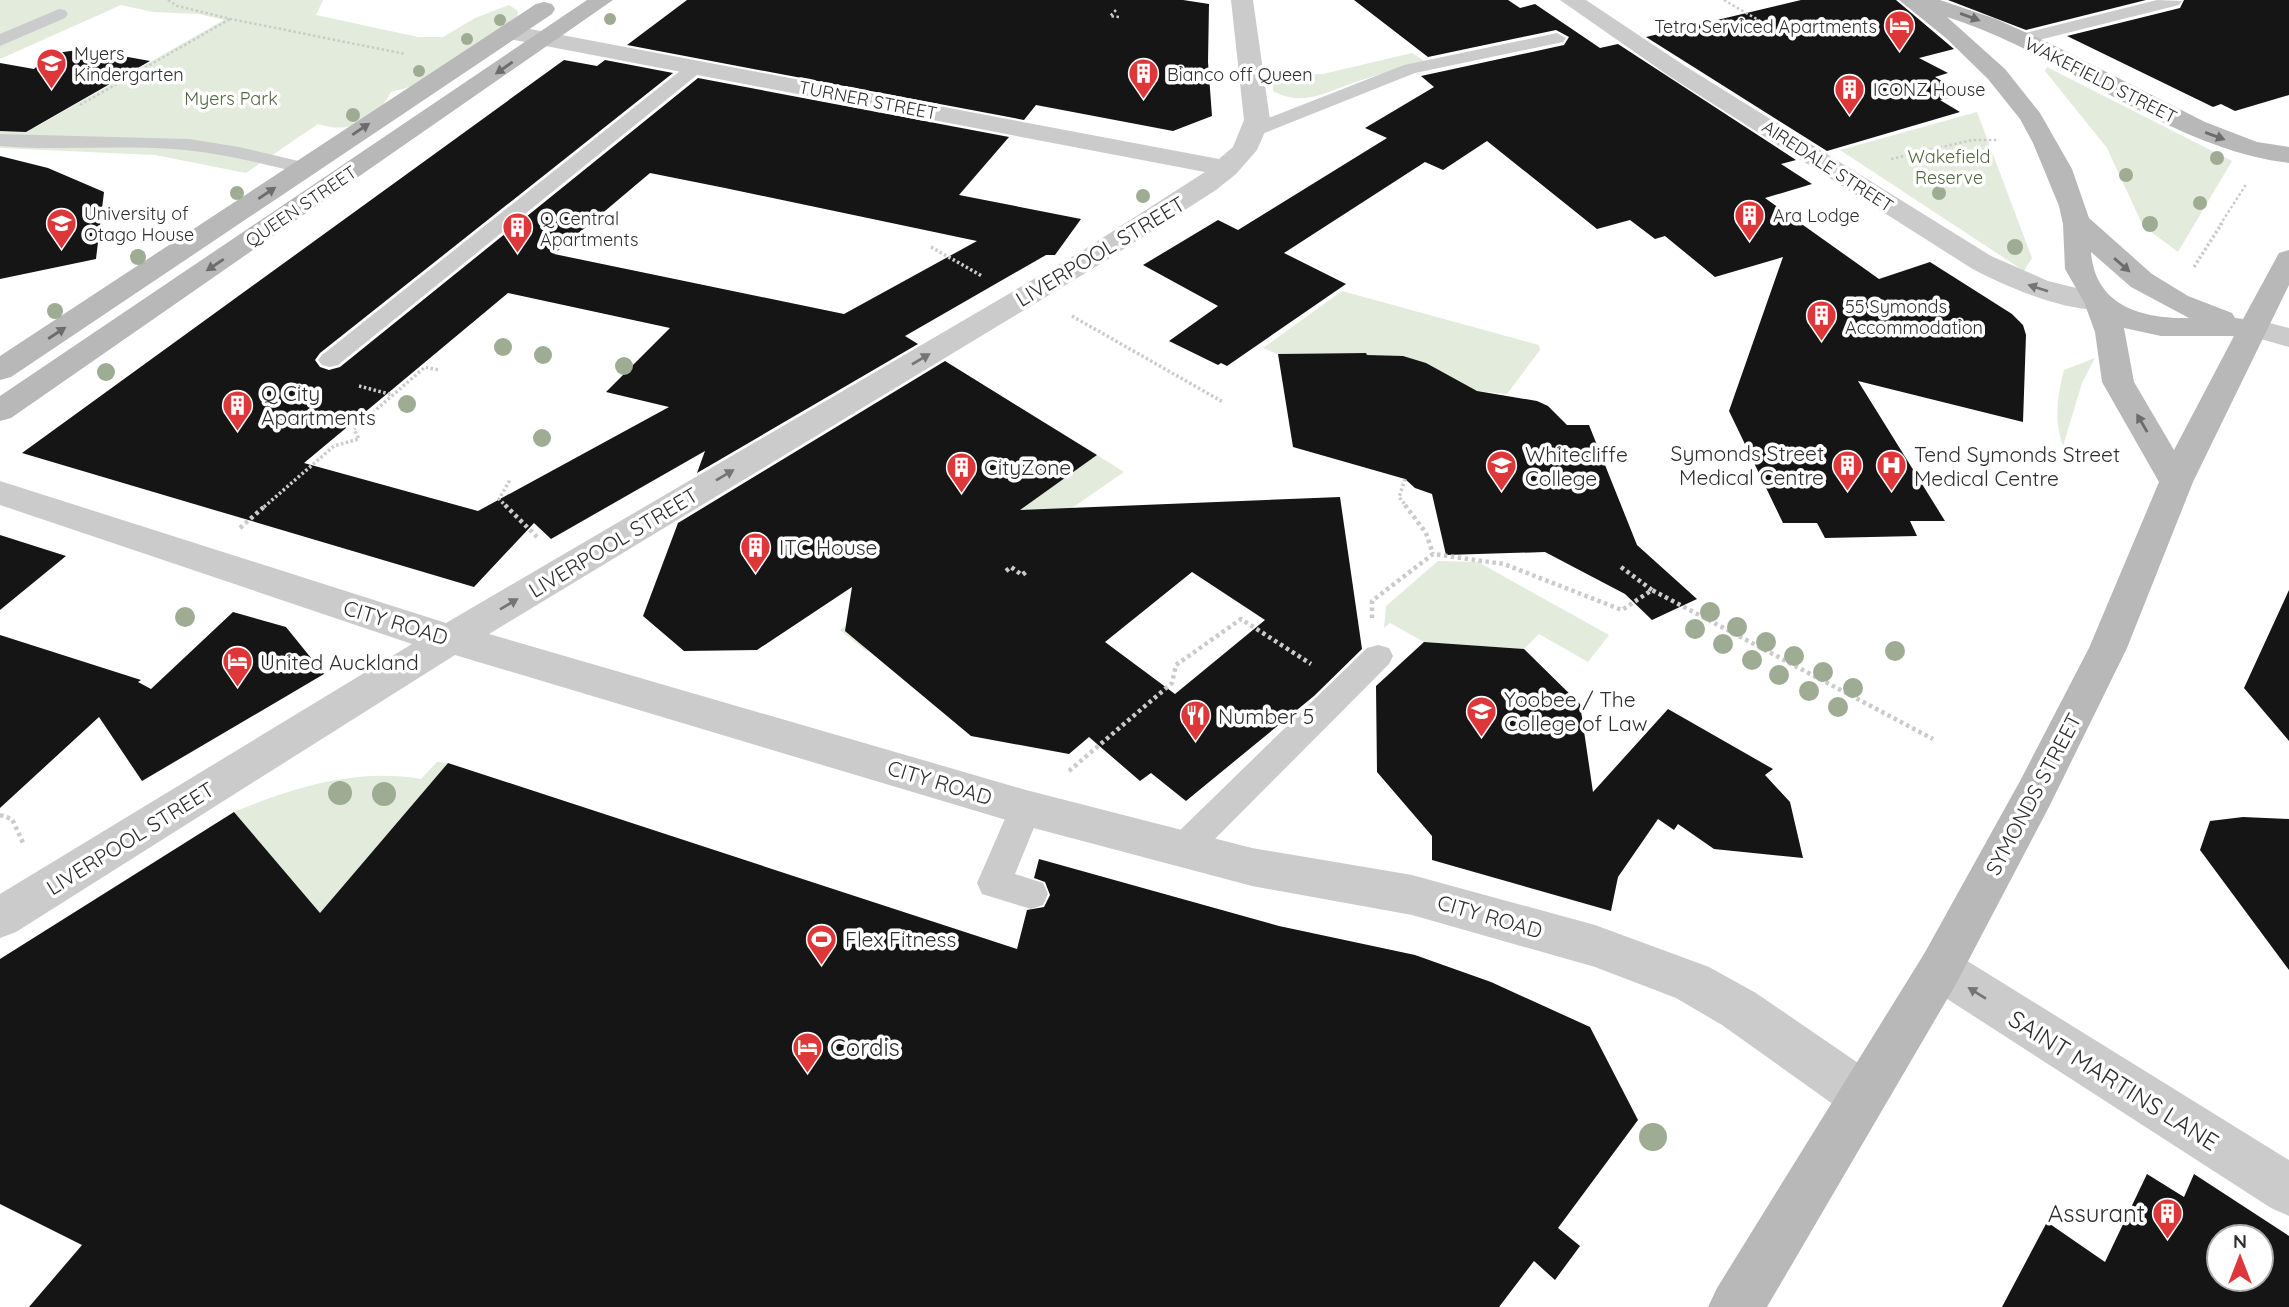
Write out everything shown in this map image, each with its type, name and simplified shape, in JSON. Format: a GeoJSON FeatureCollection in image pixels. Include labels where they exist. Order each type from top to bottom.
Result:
{"type":"FeatureCollection","features":[{"type":"Feature","properties":{"kind":"main road","name":"QUEEN STREET"},"geometry":{"type":"LineString","coordinates":[[0,370],[558,0]]}},
{"type":"Feature","properties":{"kind":"main road","name":"QUEEN STREET"},"geometry":{"type":"LineString","coordinates":[[0,411],[602,0]]}},
{"type":"Feature","properties":{"kind":"main road","name":"WAKEFIELD STREET"},"geometry":{"type":"LineString","coordinates":[[1912,0],[1962,13],[2023,40],[2204,132],[2248,147],[2289,155]]}},
{"type":"Feature","properties":{"kind":"main road","name":"WAKEFIELD STREET"},"geometry":{"type":"LineString","coordinates":[[1912,0],[1967,43],[2012,91],[2031,119],[2058,168],[2076,220],[2078,261],[2082,276],[2099,302],[2128,320],[2160,328],[2253,328]]}},
{"type":"Feature","properties":{"kind":"main road","name":"WAKEFIELD STREET"},"geometry":{"type":"LineString","coordinates":[[2076,220],[2151,289],[2194,310],[2253,328]]}},
{"type":"Feature","properties":{"kind":"main road","name":"SYMONDS STREET"},"geometry":{"type":"LineString","coordinates":[[1736,1307],[1940,970],[2035,793],[2108,649],[2176,482],[2262,307],[2289,259]]}},
{"type":"Feature","properties":{"kind":"main road"},"geometry":{"type":"LineString","coordinates":[[2099,302],[2110,332],[2118,382],[2176,482]]}},
{"type":"Feature","properties":{"kind":"street"},"geometry":{"type":"LineString","coordinates":[[1242,0],[1256,96],[1255,130]]}},
{"type":"Feature","properties":{"kind":"street","name":"AIREDALE STREET"},"geometry":{"type":"LineString","coordinates":[[1570,0],[1677,71],[1981,262],[2017,282],[2049,292],[2099,302]]}},
{"type":"Feature","properties":{"kind":"street","name":"TURNER STREET"},"geometry":{"type":"LineString","coordinates":[[509,32],[1227,168]]}},
{"type":"Feature","properties":{"kind":"street","name":"LIVERPOOL STREET"},"geometry":{"type":"LineString","coordinates":[[0,918],[450,639],[1092,257],[1207,184],[1244,150],[1255,130]]}},
{"type":"Feature","properties":{"kind":"street"},"geometry":{"type":"LineString","coordinates":[[2253,328],[2289,338]]}},
{"type":"Feature","properties":{"kind":"street","name":"CITY ROAD"},"geometry":{"type":"LineString","coordinates":[[0,493],[424,633],[1026,808],[1252,867],[1412,895],[1571,939],[1651,965],[1692,982],[1739,1009],[1862,1095]]}},
{"type":"Feature","properties":{"kind":"street","name":"SAINT MARTINS LANE"},"geometry":{"type":"LineString","coordinates":[[1940,970],[2289,1190]]}},
{"type":"Feature","properties":{"kind":"lane"},"geometry":{"type":"LineString","coordinates":[[2023,40],[2176,2]]}},
{"type":"Feature","properties":{"kind":"lane"},"geometry":{"type":"LineString","coordinates":[[0,41],[59,15]]}},
{"type":"Feature","properties":{"kind":"lane"},"geometry":{"type":"LineString","coordinates":[[1255,130],[1410,69],[1557,37]]}},
{"type":"Feature","properties":{"kind":"lane"},"geometry":{"type":"LineString","coordinates":[[330,359],[696,67]]}},
{"type":"Feature","properties":{"kind":"lane"},"geometry":{"type":"LineString","coordinates":[[0,140],[30,143],[173,143],[229,150],[304,168]]}},
{"type":"Feature","properties":{"kind":"lane"},"geometry":{"type":"LineString","coordinates":[[1182,850],[1375,642]]}},
{"type":"Feature","properties":{"kind":"lane"},"geometry":{"type":"LineString","coordinates":[[1026,808],[994,883],[1031,894]]}},
{"type":"Feature","properties":{"kind":"path"},"geometry":{"type":"LineString","coordinates":[[168,0],[177,6],[231,19],[409,54]]}},
{"type":"Feature","properties":{"kind":"path"},"geometry":{"type":"LineString","coordinates":[[1724,0],[1777,31]]}},
{"type":"Feature","properties":{"kind":"path"},"geometry":{"type":"LineString","coordinates":[[1116,9],[1111,16],[1119,17]]}},
{"type":"Feature","properties":{"kind":"path"},"geometry":{"type":"LineString","coordinates":[[76,107],[231,19]]}},
{"type":"Feature","properties":{"kind":"path"},"geometry":{"type":"LineString","coordinates":[[1885,161],[1972,140],[2003,141]]}},
{"type":"Feature","properties":{"kind":"path"},"geometry":{"type":"LineString","coordinates":[[2192,271],[2250,178]]}},
{"type":"Feature","properties":{"kind":"path"},"geometry":{"type":"LineString","coordinates":[[931,247],[981,276]]}},
{"type":"Feature","properties":{"kind":"path"},"geometry":{"type":"LineString","coordinates":[[1068,314],[1223,402]]}},
{"type":"Feature","properties":{"kind":"path"},"geometry":{"type":"LineString","coordinates":[[236,531],[334,446],[359,439],[354,429],[425,367],[439,370]]}},
{"type":"Feature","properties":{"kind":"path"},"geometry":{"type":"LineString","coordinates":[[355,385],[393,395]]}},
{"type":"Feature","properties":{"kind":"path"},"geometry":{"type":"LineString","coordinates":[[1405,479],[1399,497],[1426,533],[1433,554]]}},
{"type":"Feature","properties":{"kind":"path"},"geometry":{"type":"LineString","coordinates":[[510,480],[499,499],[545,545]]}},
{"type":"Feature","properties":{"kind":"path"},"geometry":{"type":"LineString","coordinates":[[1375,642],[1372,601],[1433,554],[1504,564],[1622,610],[1652,590]]}},
{"type":"Feature","properties":{"kind":"path"},"geometry":{"type":"LineString","coordinates":[[1006,571],[1012,567],[1022,575],[1027,571]]}},
{"type":"Feature","properties":{"kind":"path"},"geometry":{"type":"LineString","coordinates":[[1621,567],[1652,590],[1933,739]]}},
{"type":"Feature","properties":{"kind":"path"},"geometry":{"type":"LineString","coordinates":[[1063,776],[1172,683],[1176,665],[1241,619],[1323,671]]}},
{"type":"Feature","properties":{"kind":"path"},"geometry":{"type":"LineString","coordinates":[[0,815],[12,819],[26,849]]}},
{"type":"Feature","properties":{"kind":"green space","name":"Myers Park"},"geometry":{"type":"Polygon","coordinates":[[[0,0],[323,0],[316,15],[418,37],[443,37],[475,18],[509,5],[518,11],[517,21],[413,86],[391,92],[378,110],[361,123],[341,128],[318,124],[246,173],[155,155],[0,148],[0,120],[34,128],[224,20],[199,14],[153,12],[121,5],[0,59],[0,0]]]}},
{"type":"Feature","properties":{"kind":"green space"},"geometry":{"type":"Polygon","coordinates":[[[1412,53],[1426,62],[1370,77],[1318,96],[1296,98],[1273,91],[1272,73],[1323,74],[1412,53]]]}},
{"type":"Feature","properties":{"kind":"green space"},"geometry":{"type":"Polygon","coordinates":[[[2047,67],[2232,161],[2178,252],[2143,226],[2107,148],[2045,71],[2047,67]]]}},
{"type":"Feature","properties":{"kind":"green space","name":"Wakefield Reserve"},"geometry":{"type":"Polygon","coordinates":[[[1977,112],[2032,258],[2024,271],[1840,150],[1977,112]]]}},
{"type":"Feature","properties":{"kind":"green space"},"geometry":{"type":"Polygon","coordinates":[[[1342,291],[1539,345],[1540,350],[1507,394],[1477,391],[1367,356],[1365,353],[1277,354],[1263,348],[1342,291]]]}},
{"type":"Feature","properties":{"kind":"green space"},"geometry":{"type":"Polygon","coordinates":[[[2095,358],[2082,383],[2063,446],[2057,408],[2064,370],[2095,358]]]}},
{"type":"Feature","properties":{"kind":"green space"},"geometry":{"type":"Polygon","coordinates":[[[1097,455],[1124,472],[866,651],[840,630],[957,549],[960,552],[1097,455]]]}},
{"type":"Feature","properties":{"kind":"green space"},"geometry":{"type":"Polygon","coordinates":[[[1438,561],[1478,562],[1609,635],[1588,662],[1539,634],[1524,649],[1424,642],[1390,623],[1384,628],[1386,606],[1438,561]]]}},
{"type":"Feature","properties":{"kind":"green space"},"geometry":{"type":"Polygon","coordinates":[[[437,762],[448,763],[320,913],[234,812],[279,795],[326,782],[373,776],[421,779],[437,762]]]}},
{"type":"Feature","properties":{"kind":"building"},"geometry":{"type":"Polygon","coordinates":[[[687,0],[1183,0],[1209,4],[1208,62],[1212,116],[1173,131],[1036,105],[1024,120],[627,45],[687,0]]]}},
{"type":"Feature","properties":{"kind":"building"},"geometry":{"type":"Polygon","coordinates":[[[1354,0],[1508,0],[1520,8],[1535,4],[1600,48],[1618,44],[1796,160],[1781,164],[1812,184],[1765,198],[1879,279],[1930,262],[2012,314],[2023,325],[2026,335],[2023,422],[1858,381],[1945,521],[1910,521],[1917,536],[1825,538],[1817,523],[1783,523],[1729,411],[1783,257],[1715,277],[1665,236],[1655,239],[1630,220],[1597,229],[1487,141],[1443,170],[1425,162],[1284,253],[1346,284],[1227,366],[1221,363],[1218,365],[1169,341],[1218,306],[1143,265],[1218,220],[1238,230],[1387,138],[1365,128],[1434,87],[1421,76],[1564,45],[1569,37],[1556,30],[1428,57],[1354,0]]]}},
{"type":"Feature","properties":{"kind":"building"},"geometry":{"type":"Polygon","coordinates":[[[1801,0],[1896,0],[1954,49],[1919,58],[1948,73],[1935,77],[1964,94],[1940,100],[1960,112],[1827,151],[1646,37],[1801,0]]]}},
{"type":"Feature","properties":{"kind":"building"},"geometry":{"type":"Polygon","coordinates":[[[1948,0],[2146,0],[2026,30],[1948,0]]]}},
{"type":"Feature","properties":{"kind":"building"},"geometry":{"type":"Polygon","coordinates":[[[2184,0],[2289,0],[2289,95],[2235,111],[2221,104],[2213,107],[2067,36],[2180,8],[2184,0]]]}},
{"type":"Feature","properties":{"kind":"building"},"geometry":{"type":"Polygon","coordinates":[[[84,49],[150,61],[26,132],[0,131],[0,63],[34,69],[50,54],[84,49]]]}},
{"type":"Feature","properties":{"kind":"building"},"geometry":{"type":"Polygon","coordinates":[[[564,60],[597,66],[605,60],[673,73],[320,353],[315,360],[320,367],[329,370],[340,367],[698,78],[1009,137],[959,195],[1081,219],[1055,255],[1046,255],[905,336],[918,344],[697,473],[705,451],[551,539],[534,523],[474,587],[22,453],[564,60]],[[650,173],[554,254],[844,314],[977,241],[725,188],[650,173]],[[508,293],[304,463],[478,511],[669,407],[606,392],[670,328],[508,293]]]}},
{"type":"Feature","properties":{"kind":"building","name":"University of Otago House"},"geometry":{"type":"Polygon","coordinates":[[[0,156],[48,168],[104,192],[96,259],[0,279],[0,156]]]}},
{"type":"Feature","properties":{"kind":"building"},"geometry":{"type":"Polygon","coordinates":[[[1366,353],[1403,356],[1426,363],[1477,391],[1537,401],[1548,406],[1567,425],[1589,425],[1637,545],[1697,599],[1652,620],[1625,594],[1545,552],[1446,555],[1432,494],[1415,488],[1405,479],[1293,447],[1278,354],[1366,353]]]}},
{"type":"Feature","properties":{"kind":"building"},"geometry":{"type":"Polygon","coordinates":[[[945,361],[1097,455],[1020,510],[1340,497],[1362,649],[1314,696],[1186,801],[1151,773],[1140,781],[1089,737],[1069,754],[971,736],[845,631],[852,587],[757,650],[684,651],[643,616],[678,523],[945,361]],[[1192,572],[1105,642],[1175,694],[1265,620],[1192,572]]]}},
{"type":"Feature","properties":{"kind":"building"},"geometry":{"type":"Polygon","coordinates":[[[0,535],[66,556],[0,610],[0,535]]]}},
{"type":"Feature","properties":{"kind":"building"},"geometry":{"type":"Polygon","coordinates":[[[2289,590],[2289,741],[2244,688],[2289,590]]]}},
{"type":"Feature","properties":{"kind":"building"},"geometry":{"type":"Polygon","coordinates":[[[233,612],[286,627],[324,674],[142,781],[99,717],[0,808],[0,635],[141,680],[138,682],[151,689],[233,612]]]}},
{"type":"Feature","properties":{"kind":"building","name":"Yoobee / The College of Law"},"geometry":{"type":"Polygon","coordinates":[[[1424,642],[1524,649],[1580,704],[1593,792],[1668,709],[1773,769],[1765,775],[1790,802],[1803,858],[1714,849],[1678,824],[1674,830],[1658,819],[1618,877],[1611,911],[1432,860],[1432,836],[1377,772],[1376,686],[1424,642]]]}},
{"type":"Feature","properties":{"kind":"building","name":"Cordis"},"geometry":{"type":"Polygon","coordinates":[[[448,763],[1017,949],[1027,910],[1044,907],[1050,895],[1045,882],[1034,878],[1039,859],[1279,926],[1415,955],[1491,982],[1590,1027],[1638,1120],[1558,1228],[1580,1246],[1555,1280],[1534,1261],[1499,1307],[29,1307],[82,1245],[0,1204],[0,959],[234,812],[320,913],[448,763]]]}},
{"type":"Feature","properties":{"kind":"building"},"geometry":{"type":"Polygon","coordinates":[[[2243,817],[2289,819],[2289,970],[2200,850],[2210,821],[2243,817]]]}},
{"type":"Feature","properties":{"kind":"building","name":"Assurant"},"geometry":{"type":"Polygon","coordinates":[[[2147,1174],[2184,1197],[2194,1174],[2269,1223],[2205,1223],[2205,1293],[2275,1293],[2275,1227],[2289,1236],[2289,1307],[2002,1307],[2047,1222],[2105,1262],[2147,1174]]]}},
{"type":"Feature","properties":{"kind":"place","name":"Tetra Serviced Apartments"},"geometry":{"type":"Point","coordinates":[1900,53]}},
{"type":"Feature","properties":{"kind":"place","name":"Myers Kindergarten"},"geometry":{"type":"Point","coordinates":[51,90]}},
{"type":"Feature","properties":{"kind":"place","name":"Bianco off Queen"},"geometry":{"type":"Point","coordinates":[1144,101]}},
{"type":"Feature","properties":{"kind":"place","name":"ICONZ House"},"geometry":{"type":"Point","coordinates":[1850,116]}},
{"type":"Feature","properties":{"kind":"place","name":"Ara Lodge"},"geometry":{"type":"Point","coordinates":[1750,242]}},
{"type":"Feature","properties":{"kind":"place","name":"University of Otago House"},"geometry":{"type":"Point","coordinates":[61,250]}},
{"type":"Feature","properties":{"kind":"place","name":"Q Central Apartments"},"geometry":{"type":"Point","coordinates":[517,255]}},
{"type":"Feature","properties":{"kind":"place","name":"55 Symonds Accommodation"},"geometry":{"type":"Point","coordinates":[1822,343]}},
{"type":"Feature","properties":{"kind":"place","name":"Q City Apartments"},"geometry":{"type":"Point","coordinates":[238,432]}},
{"type":"Feature","properties":{"kind":"place","name":"Symonds Street Medical Centre"},"geometry":{"type":"Point","coordinates":[1847,492]}},
{"type":"Feature","properties":{"kind":"place","name":"Whitecliffe College"},"geometry":{"type":"Point","coordinates":[1502,493]}},
{"type":"Feature","properties":{"kind":"place","name":"Tend Symonds Street Medical Centre"},"geometry":{"type":"Point","coordinates":[1891,493]}},
{"type":"Feature","properties":{"kind":"place","name":"CityZone"},"geometry":{"type":"Point","coordinates":[961,494]}},
{"type":"Feature","properties":{"kind":"place","name":"ITC House"},"geometry":{"type":"Point","coordinates":[756,574]}},
{"type":"Feature","properties":{"kind":"place","name":"United Auckland"},"geometry":{"type":"Point","coordinates":[237,689]}},
{"type":"Feature","properties":{"kind":"place","name":"Yoobee / The College of Law"},"geometry":{"type":"Point","coordinates":[1481,738]}},
{"type":"Feature","properties":{"kind":"place","name":"Number 5"},"geometry":{"type":"Point","coordinates":[1195,743]}},
{"type":"Feature","properties":{"kind":"place","name":"Flex Fitness"},"geometry":{"type":"Point","coordinates":[822,966]}},
{"type":"Feature","properties":{"kind":"place","name":"Cordis"},"geometry":{"type":"Point","coordinates":[807,1074]}},
{"type":"Feature","properties":{"kind":"place","name":"Assurant"},"geometry":{"type":"Point","coordinates":[2168,1240]}}]}
